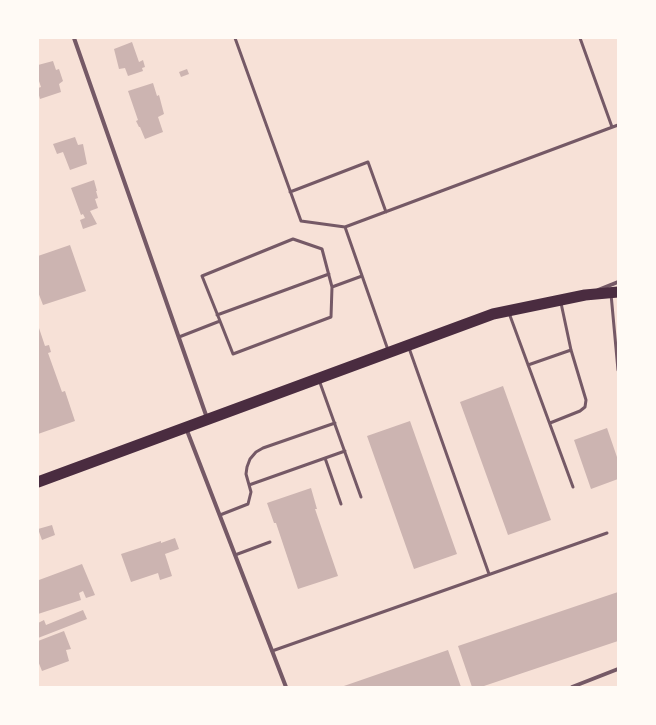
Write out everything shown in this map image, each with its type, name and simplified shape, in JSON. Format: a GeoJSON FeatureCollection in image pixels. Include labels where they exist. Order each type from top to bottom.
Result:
{"type":"FeatureCollection","features":[{"type":"Feature","properties":{"kind":"highway"},"geometry":{"type":"LineString","coordinates":[[38,482],[494,314],[585,294],[614,292]]}},
{"type":"Feature","properties":{"kind":"street"},"geometry":{"type":"LineString","coordinates":[[74,38],[208,420]]}},
{"type":"Feature","properties":{"kind":"street"},"geometry":{"type":"LineString","coordinates":[[585,294],[618,282]]}},
{"type":"Feature","properties":{"kind":"street"},"geometry":{"type":"LineString","coordinates":[[186,428],[286,687]]}},
{"type":"Feature","properties":{"kind":"street"},"geometry":{"type":"LineString","coordinates":[[572,687],[618,669]]}},
{"type":"Feature","properties":{"kind":"lane"},"geometry":{"type":"LineString","coordinates":[[235,38],[301,221],[345,227],[618,125]]}},
{"type":"Feature","properties":{"kind":"lane"},"geometry":{"type":"LineString","coordinates":[[580,38],[612,127]]}},
{"type":"Feature","properties":{"kind":"lane"},"geometry":{"type":"LineString","coordinates":[[290,192],[368,162],[386,212]]}},
{"type":"Feature","properties":{"kind":"lane"},"geometry":{"type":"LineString","coordinates":[[345,227],[388,352]]}},
{"type":"Feature","properties":{"kind":"lane"},"geometry":{"type":"LineString","coordinates":[[293,239],[322,249],[329,274],[332,287],[331,317],[233,354],[202,276],[293,239]]}},
{"type":"Feature","properties":{"kind":"lane"},"geometry":{"type":"LineString","coordinates":[[217,316],[329,274]]}},
{"type":"Feature","properties":{"kind":"lane"},"geometry":{"type":"LineString","coordinates":[[332,287],[362,276]]}},
{"type":"Feature","properties":{"kind":"lane"},"geometry":{"type":"LineString","coordinates":[[614,292],[618,370]]}},
{"type":"Feature","properties":{"kind":"lane"},"geometry":{"type":"LineString","coordinates":[[550,423],[580,411],[585,407],[586,400],[570,350],[561,300]]}},
{"type":"Feature","properties":{"kind":"lane"},"geometry":{"type":"LineString","coordinates":[[509,311],[573,487]]}},
{"type":"Feature","properties":{"kind":"lane"},"geometry":{"type":"LineString","coordinates":[[179,337],[220,321]]}},
{"type":"Feature","properties":{"kind":"lane"},"geometry":{"type":"LineString","coordinates":[[408,345],[489,574]]}},
{"type":"Feature","properties":{"kind":"lane"},"geometry":{"type":"LineString","coordinates":[[528,365],[570,350]]}},
{"type":"Feature","properties":{"kind":"lane"},"geometry":{"type":"LineString","coordinates":[[319,378],[361,497]]}},
{"type":"Feature","properties":{"kind":"lane"},"geometry":{"type":"LineString","coordinates":[[220,516],[248,504],[251,498],[246,467],[250,458],[256,452],[263,448],[334,423]]}},
{"type":"Feature","properties":{"kind":"lane"},"geometry":{"type":"LineString","coordinates":[[249,485],[345,452]]}},
{"type":"Feature","properties":{"kind":"lane"},"geometry":{"type":"LineString","coordinates":[[325,458],[341,504]]}},
{"type":"Feature","properties":{"kind":"lane"},"geometry":{"type":"LineString","coordinates":[[272,651],[607,533]]}},
{"type":"Feature","properties":{"kind":"lane"},"geometry":{"type":"LineString","coordinates":[[235,555],[270,542]]}},
{"type":"Feature","properties":{"kind":"building"},"geometry":{"type":"Polygon","coordinates":[[[132,42],[139,62],[143,60],[145,67],[142,68],[143,71],[128,76],[125,68],[119,69],[114,49],[132,42]]]}},
{"type":"Feature","properties":{"kind":"building"},"geometry":{"type":"Polygon","coordinates":[[[53,61],[56,70],[59,69],[63,81],[59,84],[61,92],[40,99],[38,88],[41,87],[38,78],[38,65],[53,61]]]}},
{"type":"Feature","properties":{"kind":"building"},"geometry":{"type":"Polygon","coordinates":[[[187,69],[189,74],[181,77],[179,72],[187,69]]]}},
{"type":"Feature","properties":{"kind":"building"},"geometry":{"type":"Polygon","coordinates":[[[153,83],[157,96],[159,95],[164,114],[158,117],[163,132],[145,139],[136,121],[138,120],[128,91],[153,83]]]}},
{"type":"Feature","properties":{"kind":"building"},"geometry":{"type":"Polygon","coordinates":[[[75,137],[78,145],[83,144],[87,164],[70,170],[63,152],[57,154],[53,144],[75,137]]]}},
{"type":"Feature","properties":{"kind":"building"},"geometry":{"type":"Polygon","coordinates":[[[94,180],[98,198],[95,199],[98,208],[90,211],[97,224],[83,229],[80,220],[85,218],[83,214],[81,215],[71,188],[94,180]]]}},
{"type":"Feature","properties":{"kind":"building"},"geometry":{"type":"Polygon","coordinates":[[[70,245],[86,291],[43,305],[38,292],[38,256],[70,245]]]}},
{"type":"Feature","properties":{"kind":"building"},"geometry":{"type":"Polygon","coordinates":[[[38,325],[45,346],[49,345],[51,352],[48,353],[62,392],[65,391],[75,421],[38,434],[38,325]]]}},
{"type":"Feature","properties":{"kind":"building"},"geometry":{"type":"Polygon","coordinates":[[[503,386],[551,520],[508,535],[460,402],[503,386]]]}},
{"type":"Feature","properties":{"kind":"building"},"geometry":{"type":"Polygon","coordinates":[[[410,421],[457,554],[414,569],[367,436],[410,421]]]}},
{"type":"Feature","properties":{"kind":"building"},"geometry":{"type":"Polygon","coordinates":[[[607,428],[618,460],[618,479],[591,489],[574,440],[607,428]]]}},
{"type":"Feature","properties":{"kind":"building"},"geometry":{"type":"Polygon","coordinates":[[[311,488],[317,509],[315,509],[338,576],[298,589],[276,523],[274,523],[267,503],[311,488]]]}},
{"type":"Feature","properties":{"kind":"building"},"geometry":{"type":"Polygon","coordinates":[[[52,525],[55,535],[42,540],[38,529],[52,525]]]}},
{"type":"Feature","properties":{"kind":"building"},"geometry":{"type":"Polygon","coordinates":[[[175,538],[179,549],[165,554],[172,576],[160,580],[158,573],[131,582],[121,554],[175,538]]]}},
{"type":"Feature","properties":{"kind":"building"},"geometry":{"type":"Polygon","coordinates":[[[82,564],[95,595],[86,598],[83,591],[79,593],[81,600],[38,614],[38,578],[39,580],[82,564]]]}},
{"type":"Feature","properties":{"kind":"building"},"geometry":{"type":"Polygon","coordinates":[[[618,592],[618,641],[481,687],[472,687],[458,646],[618,592]]]}},
{"type":"Feature","properties":{"kind":"building"},"geometry":{"type":"Polygon","coordinates":[[[83,610],[87,619],[38,638],[38,623],[44,620],[46,625],[83,610]]]}},
{"type":"Feature","properties":{"kind":"building"},"geometry":{"type":"Polygon","coordinates":[[[64,631],[71,649],[66,650],[69,661],[42,671],[38,661],[38,641],[64,631]]]}},
{"type":"Feature","properties":{"kind":"building"},"geometry":{"type":"Polygon","coordinates":[[[448,650],[461,687],[341,687],[448,650]]]}}]}
